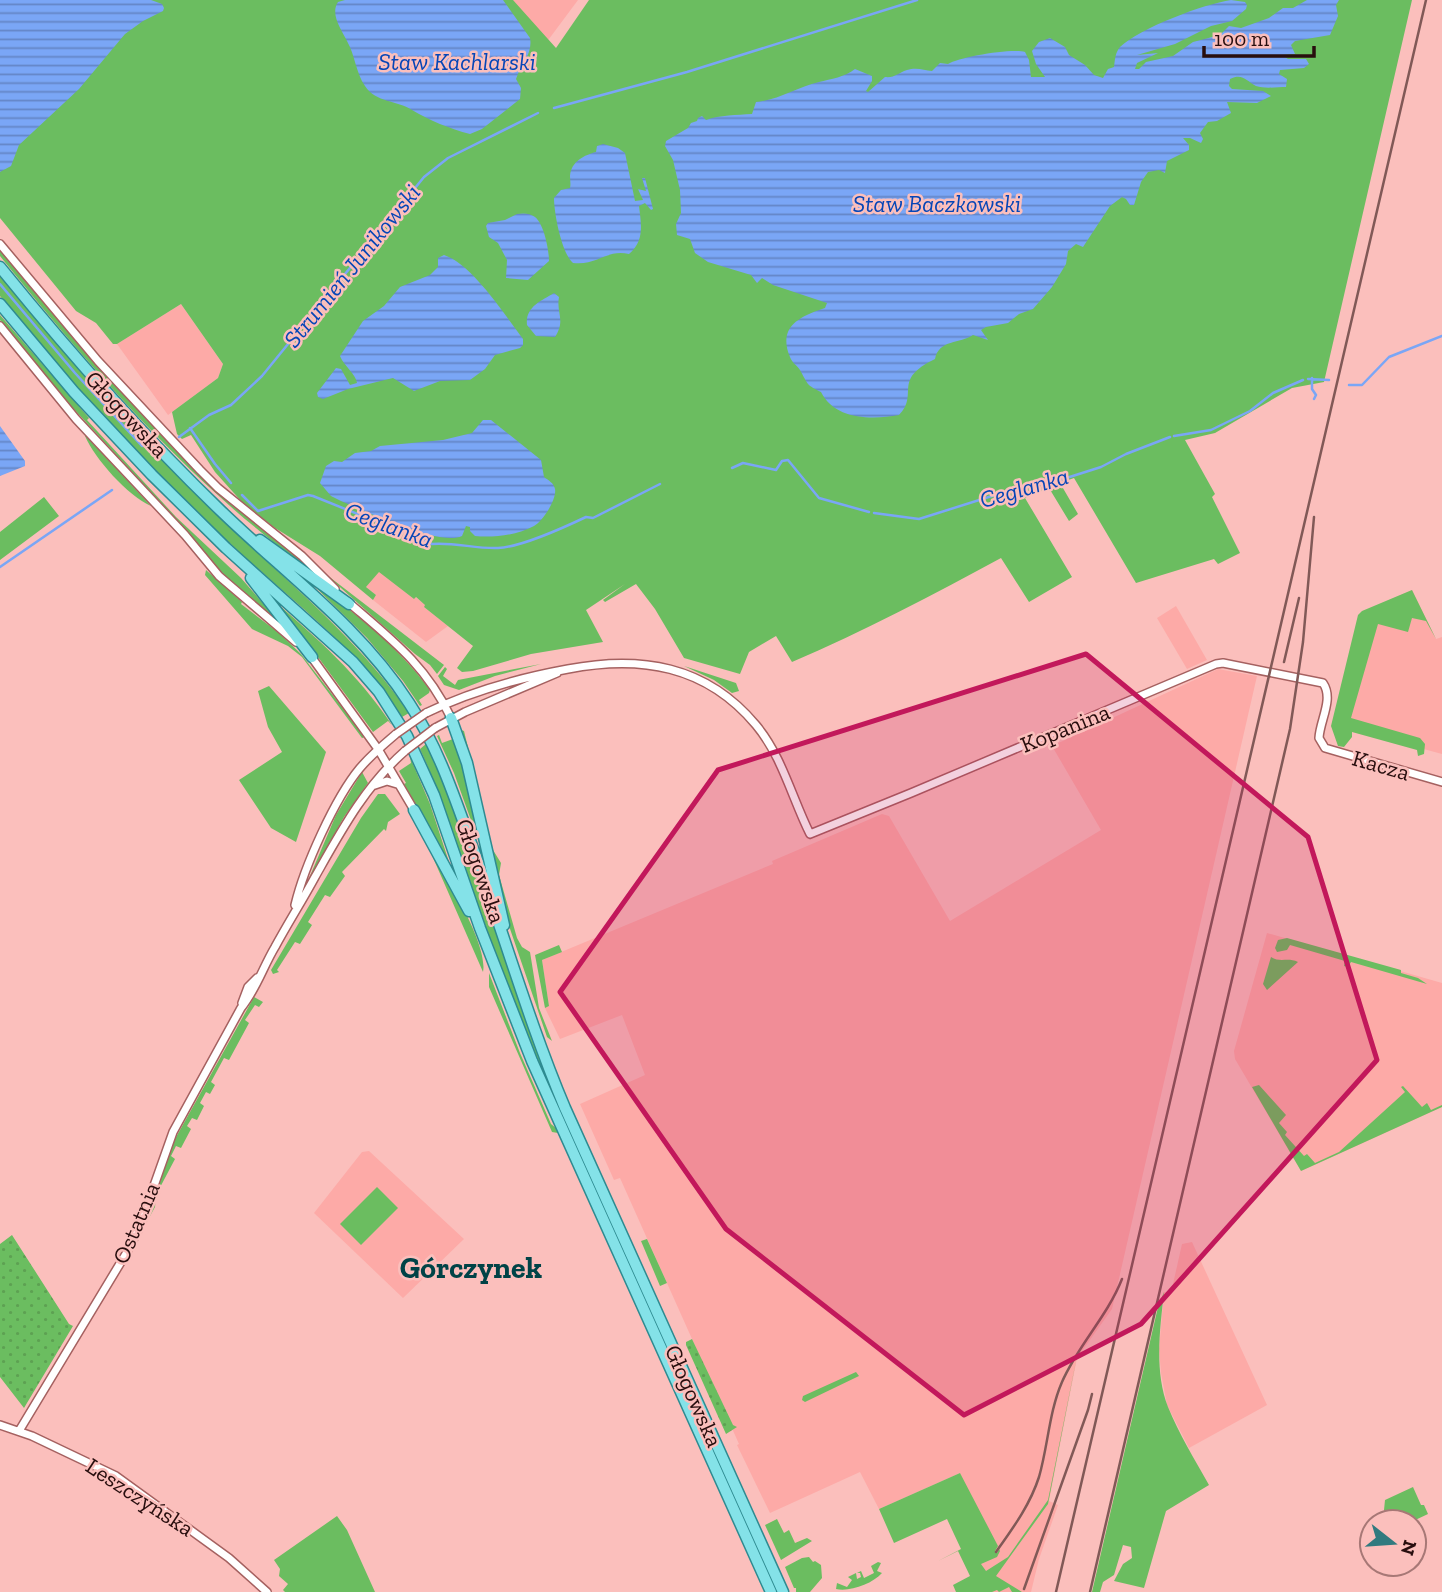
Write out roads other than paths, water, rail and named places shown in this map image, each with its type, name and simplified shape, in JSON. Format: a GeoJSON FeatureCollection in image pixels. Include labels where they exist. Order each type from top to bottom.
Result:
{"type":"FeatureCollection","features":[{"type":"Feature","properties":{"kind":"main road","name":"Głogowska"},"geometry":{"type":"LineString","coordinates":[[0,267],[122,410],[236,525],[355,636],[411,705],[434,746],[449,782],[565,1108],[783,1592]]}},
{"type":"Feature","properties":{"kind":"main road","name":"Głogowska"},"geometry":{"type":"LineString","coordinates":[[0,304],[127,449],[226,548],[350,659],[391,709],[429,783],[485,939],[550,1101],[771,1592]]}},
{"type":"Feature","properties":{"kind":"main road"},"geometry":{"type":"LineString","coordinates":[[236,525],[349,604]]}},
{"type":"Feature","properties":{"kind":"main road"},"geometry":{"type":"LineString","coordinates":[[226,548],[312,657]]}},
{"type":"Feature","properties":{"kind":"main road"},"geometry":{"type":"LineString","coordinates":[[451,718],[467,763],[508,949]]}},
{"type":"Feature","properties":{"kind":"main road"},"geometry":{"type":"LineString","coordinates":[[414,810],[485,939]]}},
{"type":"Feature","properties":{"kind":"street","name":"Głogowska"},"geometry":{"type":"LineString","coordinates":[[0,244],[127,393],[205,476],[302,556],[349,604],[409,655],[444,704]]}},
{"type":"Feature","properties":{"kind":"street","name":"Głogowska"},"geometry":{"type":"LineString","coordinates":[[0,326],[76,419],[234,591],[312,657],[378,749]]}},
{"type":"Feature","properties":{"kind":"street","name":"Kopanina"},"geometry":{"type":"LineString","coordinates":[[568,669],[610,662],[648,664],[687,675],[718,691],[738,706],[765,737],[779,761],[810,834],[1216,664],[1259,669],[1318,681],[1326,686],[1327,698],[1319,732],[1322,744]]}},
{"type":"Feature","properties":{"kind":"street"},"geometry":{"type":"LineString","coordinates":[[568,669],[451,718],[444,704],[523,678],[568,669]]}},
{"type":"Feature","properties":{"kind":"street","name":"Ostatnia"},"geometry":{"type":"LineString","coordinates":[[293,913],[299,888],[337,803],[351,779],[378,749],[396,734],[444,704]]}},
{"type":"Feature","properties":{"kind":"street","name":"Ostatnia"},"geometry":{"type":"LineString","coordinates":[[19,1431],[127,1252],[139,1228],[173,1132],[241,1008],[248,987],[260,974],[293,913],[369,788],[405,751],[451,718]]}},
{"type":"Feature","properties":{"kind":"street","name":"Kacza"},"geometry":{"type":"LineString","coordinates":[[1322,744],[1334,751],[1442,782]]}},
{"type":"Feature","properties":{"kind":"street"},"geometry":{"type":"LineString","coordinates":[[378,749],[414,810]]}},
{"type":"Feature","properties":{"kind":"street"},"geometry":{"type":"LineString","coordinates":[[369,788],[385,781],[399,786]]}},
{"type":"Feature","properties":{"kind":"street","name":"Leszczyńska"},"geometry":{"type":"LineString","coordinates":[[0,1425],[19,1431],[116,1476],[222,1552],[267,1592]]}},
{"type":"Feature","properties":{"kind":"water"},"geometry":{"type":"Polygon","coordinates":[[[0,0],[151,0],[162,4],[164,8],[125,34],[79,89],[19,145],[11,166],[0,172],[0,0]]]}},
{"type":"Feature","properties":{"kind":"water","name":"Staw Kachlarski"},"geometry":{"type":"Polygon","coordinates":[[[503,0],[530,38],[528,54],[516,79],[521,88],[520,99],[482,129],[470,134],[375,96],[362,81],[350,46],[337,22],[336,7],[338,2],[503,0]]]}},
{"type":"Feature","properties":{"kind":"water","name":"Staw Baczkowski"},"geometry":{"type":"Polygon","coordinates":[[[1231,0],[1245,2],[1247,5],[1232,21],[1211,26],[1175,44],[1137,55],[1158,53],[1137,63],[1135,69],[1139,69],[1146,62],[1173,56],[1193,42],[1220,35],[1229,26],[1241,28],[1307,0],[1339,0],[1336,5],[1338,16],[1330,35],[1295,41],[1291,45],[1295,54],[1282,55],[1288,59],[1306,59],[1309,64],[1304,68],[1280,70],[1279,74],[1287,79],[1286,87],[1260,87],[1241,77],[1230,79],[1229,86],[1232,89],[1263,91],[1271,96],[1257,103],[1227,102],[1231,113],[1217,121],[1208,122],[1200,133],[1203,139],[1201,143],[1183,138],[1189,145],[1189,150],[1167,161],[1165,173],[1159,170],[1148,172],[1141,182],[1134,205],[1130,205],[1122,197],[1110,206],[1083,247],[1076,244],[1068,251],[1066,264],[1052,287],[1033,309],[1019,314],[1008,323],[981,330],[988,340],[973,335],[945,345],[935,359],[914,374],[908,387],[905,407],[899,415],[855,416],[835,408],[821,392],[810,386],[792,361],[787,346],[789,330],[800,319],[825,308],[827,303],[773,285],[762,278],[757,283],[751,275],[708,262],[695,253],[690,239],[677,235],[676,224],[681,213],[680,190],[673,160],[665,146],[666,141],[702,116],[706,120],[752,114],[756,102],[842,76],[855,69],[872,76],[866,91],[868,92],[885,77],[907,70],[932,71],[940,63],[948,64],[998,52],[1025,52],[1031,77],[1045,77],[1036,64],[1032,51],[1039,42],[1050,38],[1065,47],[1069,55],[1085,65],[1094,75],[1103,78],[1108,69],[1114,67],[1118,49],[1142,32],[1205,6],[1231,0]]]}},
{"type":"Feature","properties":{"kind":"water"},"geometry":{"type":"Polygon","coordinates":[[[603,144],[625,153],[635,201],[643,200],[638,189],[646,191],[642,178],[645,178],[653,209],[645,203],[639,206],[640,238],[629,254],[614,254],[589,262],[573,263],[562,243],[554,198],[561,190],[570,188],[573,166],[583,157],[596,152],[597,146],[603,144]]]}},
{"type":"Feature","properties":{"kind":"water"},"geometry":{"type":"Polygon","coordinates":[[[517,214],[531,215],[538,220],[548,250],[549,261],[528,280],[506,278],[507,260],[498,243],[489,237],[486,226],[517,214]]]}},
{"type":"Feature","properties":{"kind":"water"},"geometry":{"type":"Polygon","coordinates":[[[444,255],[455,260],[477,279],[523,339],[523,345],[495,355],[485,369],[470,380],[440,381],[414,391],[393,378],[348,389],[323,399],[318,397],[317,393],[336,368],[341,369],[350,385],[357,383],[340,356],[363,321],[384,306],[400,287],[430,275],[438,267],[438,258],[444,255]]]}},
{"type":"Feature","properties":{"kind":"water"},"geometry":{"type":"Polygon","coordinates":[[[554,293],[559,297],[558,331],[555,337],[536,336],[527,325],[531,309],[554,293]]]}},
{"type":"Feature","properties":{"kind":"water"},"geometry":{"type":"Polygon","coordinates":[[[483,420],[491,420],[541,460],[544,477],[554,487],[554,498],[541,520],[521,532],[482,537],[475,536],[470,527],[466,526],[462,536],[437,537],[341,501],[331,496],[320,483],[326,466],[334,461],[342,462],[355,453],[371,451],[380,446],[443,440],[472,433],[483,420]]]}},
{"type":"Feature","properties":{"kind":"water"},"geometry":{"type":"Polygon","coordinates":[[[0,426],[25,461],[25,466],[0,476],[0,426]]]}},
{"type":"Feature","properties":{"kind":"waterway","name":"Strumień Junikowski"},"geometry":{"type":"LineString","coordinates":[[554,108],[687,72],[917,0]]}},
{"type":"Feature","properties":{"kind":"waterway","name":"Strumień Junikowski"},"geometry":{"type":"LineString","coordinates":[[179,437],[209,415],[231,405],[262,376],[424,177],[448,158],[538,113]]}},
{"type":"Feature","properties":{"kind":"waterway"},"geometry":{"type":"LineString","coordinates":[[0,284],[75,373],[142,446]]}},
{"type":"Feature","properties":{"kind":"waterway","name":"Ceglanka"},"geometry":{"type":"LineString","coordinates":[[1349,385],[1362,385],[1389,357],[1442,336]]}},
{"type":"Feature","properties":{"kind":"waterway"},"geometry":{"type":"LineString","coordinates":[[1312,378],[1312,389],[1316,395],[1314,399]]}},
{"type":"Feature","properties":{"kind":"waterway","name":"Ceglanka"},"geometry":{"type":"LineString","coordinates":[[1308,379],[1329,380]]}},
{"type":"Feature","properties":{"kind":"waterway","name":"Ceglanka"},"geometry":{"type":"LineString","coordinates":[[1174,436],[1211,430],[1250,411],[1273,393],[1303,380]]}},
{"type":"Feature","properties":{"kind":"waterway","name":"Ceglanka"},"geometry":{"type":"LineString","coordinates":[[190,428],[231,483]]}},
{"type":"Feature","properties":{"kind":"waterway","name":"Ceglanka"},"geometry":{"type":"LineString","coordinates":[[874,513],[919,519],[1011,490],[1057,481],[1101,467],[1170,437]]}},
{"type":"Feature","properties":{"kind":"waterway","name":"Ceglanka"},"geometry":{"type":"LineString","coordinates":[[732,468],[743,463],[776,470],[782,461],[788,460],[819,498],[869,512]]}},
{"type":"Feature","properties":{"kind":"waterway","name":"Ceglanka"},"geometry":{"type":"LineString","coordinates":[[242,495],[258,511],[308,495],[313,496],[432,544],[498,548],[530,540],[586,517],[593,518],[660,484]]}},
{"type":"Feature","properties":{"kind":"waterway","name":"Strumień Junikowski"},"geometry":{"type":"LineString","coordinates":[[0,567],[112,490]]}},
{"type":"Feature","properties":{"kind":"railway"},"geometry":{"type":"LineString","coordinates":[[1056,1592],[1426,0]]}},
{"type":"Feature","properties":{"kind":"railway"},"geometry":{"type":"LineString","coordinates":[[1090,1592],[1290,729],[1303,642],[1314,517]]}},
{"type":"Feature","properties":{"kind":"railway"},"geometry":{"type":"LineString","coordinates":[[1284,662],[1299,598]]}},
{"type":"Feature","properties":{"kind":"railway"},"geometry":{"type":"LineString","coordinates":[[996,1552],[1031,1497],[1039,1477],[1054,1405],[1062,1382],[1109,1306],[1122,1279]]}},
{"type":"Feature","properties":{"kind":"railway"},"geometry":{"type":"LineString","coordinates":[[1024,1589],[1092,1394]]}},
{"type":"Feature","properties":{"kind":"district","name":"Górczynek"},"geometry":{"type":"Point","coordinates":[471,1268]}}]}
